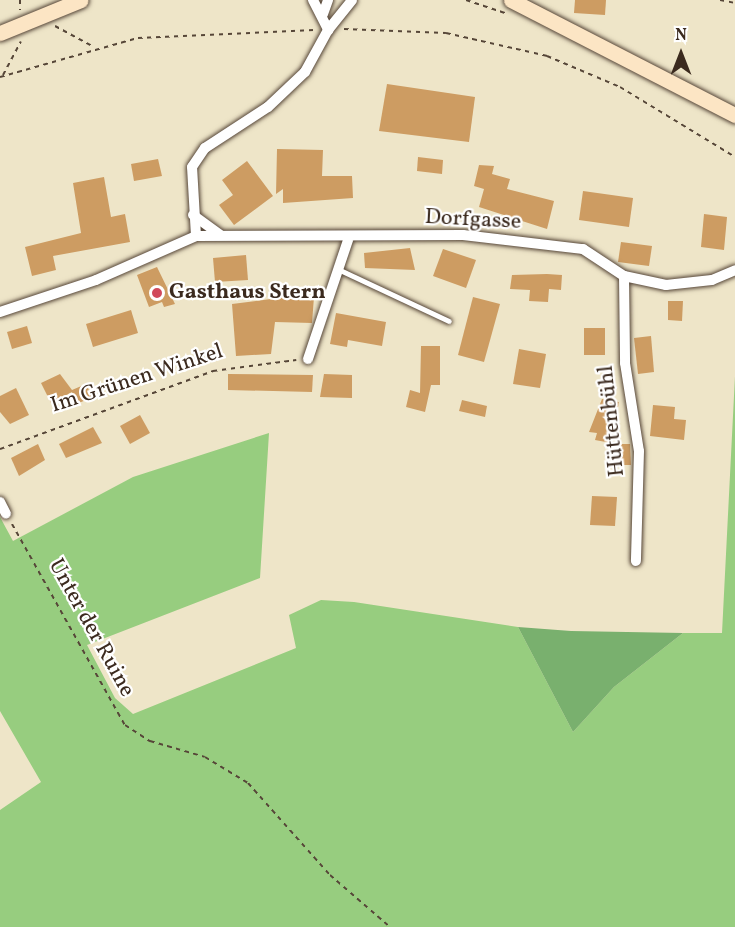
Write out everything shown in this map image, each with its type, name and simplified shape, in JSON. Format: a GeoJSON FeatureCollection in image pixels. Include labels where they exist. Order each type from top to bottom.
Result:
{"type":"FeatureCollection","features":[{"type":"Feature","properties":{"kind":"main road"},"geometry":{"type":"LineString","coordinates":[[0,33],[81,0]]}},
{"type":"Feature","properties":{"kind":"main road"},"geometry":{"type":"LineString","coordinates":[[511,0],[735,115]]}},
{"type":"Feature","properties":{"kind":"street"},"geometry":{"type":"LineString","coordinates":[[313,0],[323,14],[328,30]]}},
{"type":"Feature","properties":{"kind":"street"},"geometry":{"type":"LineString","coordinates":[[323,14],[328,0]]}},
{"type":"Feature","properties":{"kind":"street"},"geometry":{"type":"LineString","coordinates":[[0,312],[96,280],[196,236],[192,167],[205,148],[268,107],[305,72],[328,30],[352,0]]}},
{"type":"Feature","properties":{"kind":"street"},"geometry":{"type":"LineString","coordinates":[[193,215],[222,235]]}},
{"type":"Feature","properties":{"kind":"street","name":"Dorfgasse"},"geometry":{"type":"LineString","coordinates":[[196,236],[348,240],[463,235],[583,249],[624,276],[666,285],[712,280],[735,270]]}},
{"type":"Feature","properties":{"kind":"street"},"geometry":{"type":"LineString","coordinates":[[308,358],[340,270],[348,240]]}},
{"type":"Feature","properties":{"kind":"street","name":"Hüttenbühl"},"geometry":{"type":"LineString","coordinates":[[624,276],[625,363],[639,451],[636,561]]}},
{"type":"Feature","properties":{"kind":"street"},"geometry":{"type":"LineString","coordinates":[[0,502],[6,514]]}},
{"type":"Feature","properties":{"kind":"lane"},"geometry":{"type":"LineString","coordinates":[[340,270],[449,321]]}},
{"type":"Feature","properties":{"kind":"path"},"geometry":{"type":"LineString","coordinates":[[720,0],[735,3]]}},
{"type":"Feature","properties":{"kind":"path"},"geometry":{"type":"LineString","coordinates":[[2,76],[19,51],[25,21],[55,26],[94,48]]}},
{"type":"Feature","properties":{"kind":"path"},"geometry":{"type":"LineString","coordinates":[[2,76],[94,48],[201,32],[328,30],[446,33],[547,56],[620,87],[735,157]]}},
{"type":"Feature","properties":{"kind":"path","name":"Im Grünen Winkel"},"geometry":{"type":"LineString","coordinates":[[0,449],[213,371],[308,358]]}},
{"type":"Feature","properties":{"kind":"path","name":"Unter der Ruine"},"geometry":{"type":"LineString","coordinates":[[6,514],[125,725],[150,741],[205,757],[248,783],[330,875],[390,927]]}},
{"type":"Feature","properties":{"kind":"green space"},"geometry":{"type":"Polygon","coordinates":[[[735,376],[735,927],[0,927],[0,810],[41,782],[0,711],[0,517],[13,541],[133,477],[269,433],[260,578],[87,645],[115,698],[133,714],[296,648],[289,615],[321,600],[354,602],[518,627],[573,732],[614,687],[683,633],[722,633],[735,376]]]}},
{"type":"Feature","properties":{"kind":"green space"},"geometry":{"type":"Polygon","coordinates":[[[518,627],[571,631],[683,633],[614,687],[573,732],[518,627]]]}},
{"type":"Feature","properties":{"kind":"building"},"geometry":{"type":"Polygon","coordinates":[[[575,0],[606,0],[605,15],[574,13],[575,0]]]}},
{"type":"Feature","properties":{"kind":"building"},"geometry":{"type":"Polygon","coordinates":[[[387,84],[475,97],[469,142],[379,131],[387,84]]]}},
{"type":"Feature","properties":{"kind":"building"},"geometry":{"type":"Polygon","coordinates":[[[277,149],[323,150],[322,176],[352,176],[353,198],[283,203],[283,189],[276,194],[277,149]]]}},
{"type":"Feature","properties":{"kind":"building"},"geometry":{"type":"Polygon","coordinates":[[[418,157],[443,160],[442,174],[417,171],[418,157]]]}},
{"type":"Feature","properties":{"kind":"building"},"geometry":{"type":"Polygon","coordinates":[[[158,159],[162,176],[134,181],[131,164],[158,159]]]}},
{"type":"Feature","properties":{"kind":"building"},"geometry":{"type":"Polygon","coordinates":[[[247,161],[273,196],[234,225],[219,205],[233,195],[222,180],[247,161]]]}},
{"type":"Feature","properties":{"kind":"building"},"geometry":{"type":"Polygon","coordinates":[[[479,165],[494,166],[492,174],[510,179],[507,189],[554,201],[547,229],[479,207],[484,189],[474,186],[479,165]]]}},
{"type":"Feature","properties":{"kind":"building"},"geometry":{"type":"Polygon","coordinates":[[[104,177],[111,217],[125,214],[130,242],[53,256],[56,270],[32,276],[25,247],[81,233],[73,183],[104,177]]]}},
{"type":"Feature","properties":{"kind":"building"},"geometry":{"type":"Polygon","coordinates":[[[583,191],[633,198],[629,227],[579,220],[583,191]]]}},
{"type":"Feature","properties":{"kind":"building"},"geometry":{"type":"Polygon","coordinates":[[[704,214],[727,217],[724,250],[701,247],[704,214]]]}},
{"type":"Feature","properties":{"kind":"building"},"geometry":{"type":"Polygon","coordinates":[[[621,242],[652,246],[649,266],[618,262],[621,242]]]}},
{"type":"Feature","properties":{"kind":"building"},"geometry":{"type":"Polygon","coordinates":[[[410,248],[415,270],[365,268],[364,253],[410,248]]]}},
{"type":"Feature","properties":{"kind":"building"},"geometry":{"type":"Polygon","coordinates":[[[443,249],[476,260],[466,288],[433,276],[443,249]]]}},
{"type":"Feature","properties":{"kind":"building"},"geometry":{"type":"Polygon","coordinates":[[[246,255],[248,280],[215,282],[213,258],[246,255]]]}},
{"type":"Feature","properties":{"kind":"building","name":"Gasthaus Stern"},"geometry":{"type":"Polygon","coordinates":[[[157,267],[175,304],[164,307],[162,302],[149,307],[137,275],[157,267]]]}},
{"type":"Feature","properties":{"kind":"building"},"geometry":{"type":"Polygon","coordinates":[[[512,275],[562,275],[561,290],[549,289],[548,302],[529,301],[530,290],[510,289],[512,275]]]}},
{"type":"Feature","properties":{"kind":"building"},"geometry":{"type":"Polygon","coordinates":[[[286,297],[314,297],[312,323],[275,322],[271,354],[236,356],[232,304],[286,297]]]}},
{"type":"Feature","properties":{"kind":"building"},"geometry":{"type":"Polygon","coordinates":[[[473,297],[500,304],[484,362],[458,355],[473,297]]]}},
{"type":"Feature","properties":{"kind":"building"},"geometry":{"type":"Polygon","coordinates":[[[668,301],[683,301],[682,321],[668,320],[668,301]]]}},
{"type":"Feature","properties":{"kind":"building"},"geometry":{"type":"Polygon","coordinates":[[[131,310],[138,333],[93,347],[86,324],[131,310]]]}},
{"type":"Feature","properties":{"kind":"building"},"geometry":{"type":"Polygon","coordinates":[[[336,313],[386,322],[382,346],[348,340],[347,347],[330,344],[336,313]]]}},
{"type":"Feature","properties":{"kind":"building"},"geometry":{"type":"Polygon","coordinates":[[[27,326],[32,343],[12,349],[7,332],[27,326]]]}},
{"type":"Feature","properties":{"kind":"building"},"geometry":{"type":"Polygon","coordinates":[[[584,328],[605,328],[605,355],[584,355],[584,328]]]}},
{"type":"Feature","properties":{"kind":"building"},"geometry":{"type":"Polygon","coordinates":[[[651,336],[654,372],[638,374],[634,338],[651,336]]]}},
{"type":"Feature","properties":{"kind":"building"},"geometry":{"type":"Polygon","coordinates":[[[421,346],[440,346],[440,385],[431,385],[425,412],[406,407],[410,390],[420,393],[421,346]]]}},
{"type":"Feature","properties":{"kind":"building"},"geometry":{"type":"Polygon","coordinates":[[[519,349],[546,354],[540,388],[513,384],[519,349]]]}},
{"type":"Feature","properties":{"kind":"building"},"geometry":{"type":"Polygon","coordinates":[[[60,374],[72,390],[86,384],[92,397],[77,404],[72,392],[51,403],[41,383],[60,374]]]}},
{"type":"Feature","properties":{"kind":"building"},"geometry":{"type":"Polygon","coordinates":[[[228,374],[313,375],[312,392],[228,390],[228,374]]]}},
{"type":"Feature","properties":{"kind":"building"},"geometry":{"type":"Polygon","coordinates":[[[324,374],[352,375],[352,398],[320,397],[324,374]]]}},
{"type":"Feature","properties":{"kind":"building"},"geometry":{"type":"Polygon","coordinates":[[[16,388],[29,415],[10,424],[0,412],[0,396],[16,388]]]}},
{"type":"Feature","properties":{"kind":"building"},"geometry":{"type":"Polygon","coordinates":[[[602,399],[619,402],[611,443],[595,440],[597,433],[589,432],[602,399]]]}},
{"type":"Feature","properties":{"kind":"building"},"geometry":{"type":"Polygon","coordinates":[[[462,400],[487,406],[485,417],[459,411],[462,400]]]}},
{"type":"Feature","properties":{"kind":"building"},"geometry":{"type":"Polygon","coordinates":[[[653,405],[675,407],[674,419],[686,420],[684,440],[650,436],[653,405]]]}},
{"type":"Feature","properties":{"kind":"building"},"geometry":{"type":"Polygon","coordinates":[[[140,415],[150,433],[130,444],[120,426],[140,415]]]}},
{"type":"Feature","properties":{"kind":"building"},"geometry":{"type":"Polygon","coordinates":[[[93,427],[102,443],[66,458],[59,444],[93,427]]]}},
{"type":"Feature","properties":{"kind":"building"},"geometry":{"type":"Polygon","coordinates":[[[38,444],[45,460],[19,476],[11,458],[38,444]]]}},
{"type":"Feature","properties":{"kind":"building"},"geometry":{"type":"Polygon","coordinates":[[[616,444],[630,444],[631,465],[616,465],[616,444]]]}},
{"type":"Feature","properties":{"kind":"building"},"geometry":{"type":"Polygon","coordinates":[[[592,496],[617,497],[615,526],[590,525],[592,496]]]}},
{"type":"Feature","properties":{"kind":"place","name":"Gasthaus Stern"},"geometry":{"type":"Point","coordinates":[157,293]}}]}
